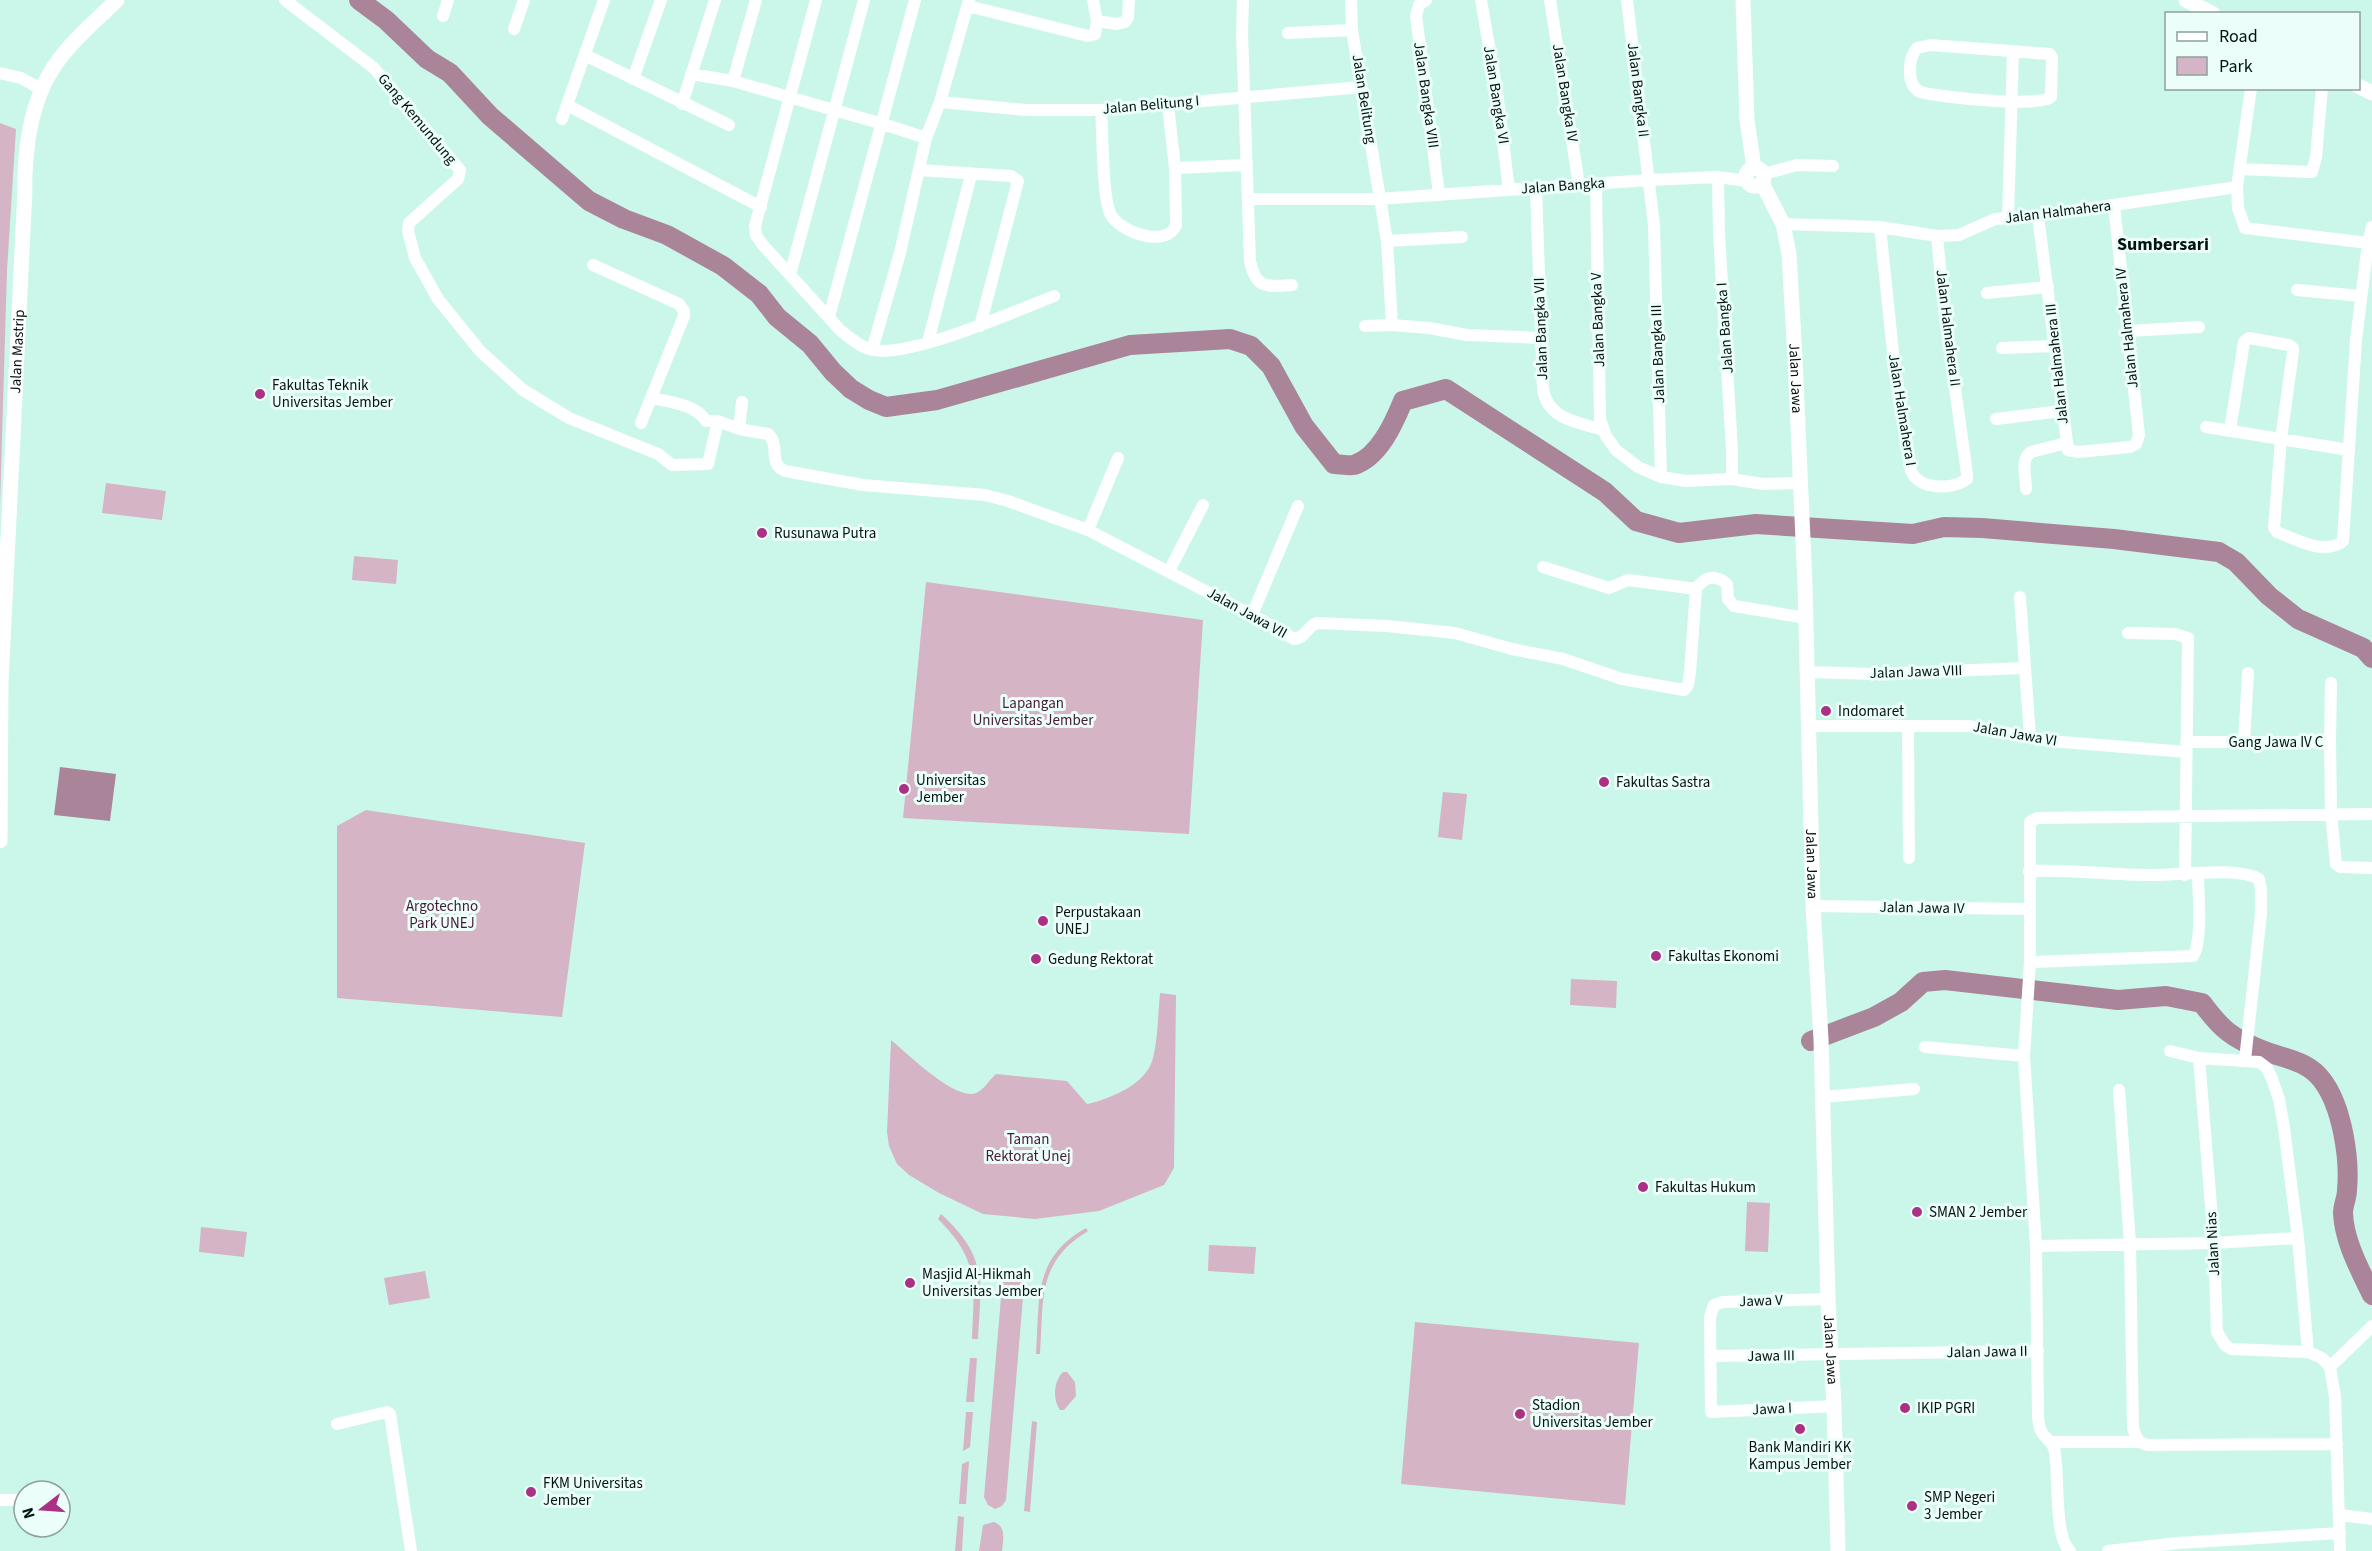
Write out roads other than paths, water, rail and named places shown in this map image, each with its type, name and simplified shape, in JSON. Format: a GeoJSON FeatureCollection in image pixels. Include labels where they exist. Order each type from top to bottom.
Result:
{"type":"FeatureCollection","features":[{"type":"Feature","properties":{"kind":"main road","name":"Jalan Mastrip"},"geometry":{"type":"LineString","coordinates":[[0,841],[1,683],[25,190],[24,172],[31,124],[40,89],[45,79],[71,44],[117,0]]}},
{"type":"Feature","properties":{"kind":"main road","name":"Jalan Jawa"},"geometry":{"type":"LineString","coordinates":[[1743,0],[1747,120],[1757,176],[1783,224],[1789,254],[1804,559],[1813,906],[1821,1038],[1838,1551]]}},
{"type":"Feature","properties":{"kind":"main road"},"geometry":{"type":"LineString","coordinates":[[2186,0],[2209,12]]}},
{"type":"Feature","properties":{"kind":"street","name":"Gang Kemundung"},"geometry":{"type":"LineString","coordinates":[[285,0],[374,68],[460,170],[458,178],[409,223],[408,231],[415,258],[438,299],[474,344],[522,390],[547,406],[569,418],[658,454],[672,465],[708,464],[718,421]]}},
{"type":"Feature","properties":{"kind":"street"},"geometry":{"type":"LineString","coordinates":[[443,16],[448,0]]}},
{"type":"Feature","properties":{"kind":"street"},"geometry":{"type":"LineString","coordinates":[[514,28],[524,0]]}},
{"type":"Feature","properties":{"kind":"street"},"geometry":{"type":"LineString","coordinates":[[562,119],[604,0]]}},
{"type":"Feature","properties":{"kind":"street"},"geometry":{"type":"LineString","coordinates":[[633,79],[661,0]]}},
{"type":"Feature","properties":{"kind":"street"},"geometry":{"type":"LineString","coordinates":[[682,104],[715,0]]}},
{"type":"Feature","properties":{"kind":"street"},"geometry":{"type":"LineString","coordinates":[[733,81],[756,0]]}},
{"type":"Feature","properties":{"kind":"street"},"geometry":{"type":"LineString","coordinates":[[816,0],[755,226],[757,237],[829,317],[855,342],[872,350],[885,351],[928,342],[980,326],[1054,296]]}},
{"type":"Feature","properties":{"kind":"street"},"geometry":{"type":"LineString","coordinates":[[790,275],[864,0]]}},
{"type":"Feature","properties":{"kind":"street"},"geometry":{"type":"LineString","coordinates":[[829,317],[915,0]]}},
{"type":"Feature","properties":{"kind":"street"},"geometry":{"type":"LineString","coordinates":[[872,350],[900,253],[926,138],[940,102],[968,3],[1088,36],[1095,34],[1097,21],[1093,0]]}},
{"type":"Feature","properties":{"kind":"street"},"geometry":{"type":"LineString","coordinates":[[1097,21],[1117,24],[1125,22],[1128,17],[1129,0]]}},
{"type":"Feature","properties":{"kind":"street"},"geometry":{"type":"LineString","coordinates":[[1243,0],[1242,33],[1250,261],[1255,278],[1267,286],[1292,285]]}},
{"type":"Feature","properties":{"kind":"street","name":"Jalan Belitung"},"geometry":{"type":"LineString","coordinates":[[1351,0],[1352,30],[1387,241],[1392,325]]}},
{"type":"Feature","properties":{"kind":"street","name":"Jalan Bangka VIII"},"geometry":{"type":"LineString","coordinates":[[1426,0],[1419,5],[1416,16],[1439,194]]}},
{"type":"Feature","properties":{"kind":"street","name":"Jalan Bangka VI"},"geometry":{"type":"LineString","coordinates":[[1481,0],[1497,92],[1509,190]]}},
{"type":"Feature","properties":{"kind":"street","name":"Jalan Bangka IV"},"geometry":{"type":"LineString","coordinates":[[1550,0],[1579,185]]}},
{"type":"Feature","properties":{"kind":"street","name":"Jalan Bangka II"},"geometry":{"type":"LineString","coordinates":[[1627,0],[1648,180]]}},
{"type":"Feature","properties":{"kind":"street"},"geometry":{"type":"LineString","coordinates":[[1288,33],[1352,30]]}},
{"type":"Feature","properties":{"kind":"street"},"geometry":{"type":"LineString","coordinates":[[1924,45],[2050,54],[2052,58],[2051,98],[2012,102],[1920,92],[1912,85],[1910,69],[1913,53],[1924,45]]}},
{"type":"Feature","properties":{"kind":"street"},"geometry":{"type":"LineString","coordinates":[[2008,219],[2013,51]]}},
{"type":"Feature","properties":{"kind":"street"},"geometry":{"type":"LineString","coordinates":[[585,55],[729,125]]}},
{"type":"Feature","properties":{"kind":"street"},"geometry":{"type":"LineString","coordinates":[[0,73],[21,78],[40,89]]}},
{"type":"Feature","properties":{"kind":"street"},"geometry":{"type":"LineString","coordinates":[[691,74],[733,81],[926,138]]}},
{"type":"Feature","properties":{"kind":"street","name":"Jalan Belitung I"},"geometry":{"type":"LineString","coordinates":[[940,102],[1026,111],[1101,110],[1362,87]]}},
{"type":"Feature","properties":{"kind":"street"},"geometry":{"type":"LineString","coordinates":[[2251,90],[2237,187],[2238,208],[2245,228],[2368,243]]}},
{"type":"Feature","properties":{"kind":"street"},"geometry":{"type":"LineString","coordinates":[[2240,169],[2312,172],[2316,157],[2322,90]]}},
{"type":"Feature","properties":{"kind":"street"},"geometry":{"type":"LineString","coordinates":[[567,105],[761,207]]}},
{"type":"Feature","properties":{"kind":"street"},"geometry":{"type":"LineString","coordinates":[[1101,110],[1108,208],[1118,224],[1132,231],[1156,237],[1167,235],[1176,225],[1175,168],[1168,105]]}},
{"type":"Feature","properties":{"kind":"street"},"geometry":{"type":"LineString","coordinates":[[1175,168],[1246,165]]}},
{"type":"Feature","properties":{"kind":"street"},"geometry":{"type":"LineString","coordinates":[[1757,176],[1797,165],[1833,166]]}},
{"type":"Feature","properties":{"kind":"street"},"geometry":{"type":"LineString","coordinates":[[919,170],[1011,176],[1018,182],[980,326]]}},
{"type":"Feature","properties":{"kind":"street"},"geometry":{"type":"LineString","coordinates":[[928,342],[971,175]]}},
{"type":"Feature","properties":{"kind":"street","name":"Jalan Bangka"},"geometry":{"type":"LineString","coordinates":[[1249,198],[1379,199],[1648,180],[1757,176]]}},
{"type":"Feature","properties":{"kind":"street","name":"Jalan Bangka I"},"geometry":{"type":"LineString","coordinates":[[1718,177],[1732,479]]}},
{"type":"Feature","properties":{"kind":"street","name":"Jalan Bangka III"},"geometry":{"type":"LineString","coordinates":[[1648,180],[1654,225],[1661,477]]}},
{"type":"Feature","properties":{"kind":"street","name":"Jalan Bangka V"},"geometry":{"type":"LineString","coordinates":[[1596,184],[1600,419],[1603,430],[1616,450],[1638,467],[1661,477]]}},
{"type":"Feature","properties":{"kind":"street","name":"Jalan Halmahera"},"geometry":{"type":"LineString","coordinates":[[1783,224],[1880,228],[1937,236],[1959,235],[1988,220],[2038,216],[2237,187]]}},
{"type":"Feature","properties":{"kind":"street","name":"Jalan Bangka VII"},"geometry":{"type":"LineString","coordinates":[[1536,189],[1543,389],[1548,407],[1560,415],[1603,430]]}},
{"type":"Feature","properties":{"kind":"street","name":"Jalan Halmahera IV"},"geometry":{"type":"LineString","coordinates":[[2114,205],[2139,435],[2136,444],[2130,447]]}},
{"type":"Feature","properties":{"kind":"street","name":"Jalan Halmahera III"},"geometry":{"type":"LineString","coordinates":[[2038,216],[2068,450],[2078,452],[2130,447]]}},
{"type":"Feature","properties":{"kind":"street"},"geometry":{"type":"LineString","coordinates":[[2229,430],[2244,342],[2249,338],[2256,338],[2289,345],[2293,348],[2281,439],[2274,528],[2277,532],[2311,546],[2334,546],[2343,542],[2361,296],[2372,227]]}},
{"type":"Feature","properties":{"kind":"street","name":"Jalan Halmahera I"},"geometry":{"type":"LineString","coordinates":[[1880,228],[1894,362],[1911,471],[1913,477],[1921,483],[1943,486],[1958,484],[1967,479],[1960,421]]}},
{"type":"Feature","properties":{"kind":"street","name":"Jalan Halmahera II"},"geometry":{"type":"LineString","coordinates":[[1937,236],[1944,309],[1960,421]]}},
{"type":"Feature","properties":{"kind":"street"},"geometry":{"type":"LineString","coordinates":[[1387,241],[1462,237]]}},
{"type":"Feature","properties":{"kind":"street"},"geometry":{"type":"LineString","coordinates":[[593,265],[679,304],[683,309],[684,316],[641,423]]}},
{"type":"Feature","properties":{"kind":"street"},"geometry":{"type":"LineString","coordinates":[[1987,293],[2048,287]]}},
{"type":"Feature","properties":{"kind":"street"},"geometry":{"type":"LineString","coordinates":[[2297,290],[2361,296]]}},
{"type":"Feature","properties":{"kind":"street"},"geometry":{"type":"LineString","coordinates":[[1365,326],[1392,325],[1429,328],[1467,335],[1542,338]]}},
{"type":"Feature","properties":{"kind":"street"},"geometry":{"type":"LineString","coordinates":[[2128,331],[2199,327]]}},
{"type":"Feature","properties":{"kind":"street"},"geometry":{"type":"LineString","coordinates":[[2002,348],[2055,346]]}},
{"type":"Feature","properties":{"kind":"street","name":"Jalan Jawa VII"},"geometry":{"type":"LineString","coordinates":[[651,398],[692,409],[706,421],[718,421],[739,429],[770,435],[774,442],[774,461],[778,468],[784,471],[863,484],[985,495],[1088,530],[1294,639],[1303,636],[1311,626],[1317,623],[1387,626],[1455,633],[1512,649],[1563,659],[1622,679],[1684,690],[1688,685],[1690,672],[1696,589]]}},
{"type":"Feature","properties":{"kind":"street"},"geometry":{"type":"LineString","coordinates":[[739,429],[742,402]]}},
{"type":"Feature","properties":{"kind":"street"},"geometry":{"type":"LineString","coordinates":[[1996,419],[2062,411]]}},
{"type":"Feature","properties":{"kind":"street"},"geometry":{"type":"LineString","coordinates":[[2206,427],[2349,450]]}},
{"type":"Feature","properties":{"kind":"street"},"geometry":{"type":"LineString","coordinates":[[2026,489],[2026,455],[2066,443]]}},
{"type":"Feature","properties":{"kind":"street"},"geometry":{"type":"LineString","coordinates":[[1088,530],[1118,459]]}},
{"type":"Feature","properties":{"kind":"street"},"geometry":{"type":"LineString","coordinates":[[1661,477],[1686,481],[1732,479],[1800,489]]}},
{"type":"Feature","properties":{"kind":"street"},"geometry":{"type":"LineString","coordinates":[[1168,571],[1203,505]]}},
{"type":"Feature","properties":{"kind":"street"},"geometry":{"type":"LineString","coordinates":[[1252,615],[1298,506]]}},
{"type":"Feature","properties":{"kind":"street"},"geometry":{"type":"LineString","coordinates":[[1543,567],[1609,588],[1628,580],[1696,589],[1709,577],[1719,578],[1727,584],[1728,599],[1734,606],[1806,618]]}},
{"type":"Feature","properties":{"kind":"street"},"geometry":{"type":"LineString","coordinates":[[2020,597],[2030,736]]}},
{"type":"Feature","properties":{"kind":"street"},"geometry":{"type":"LineString","coordinates":[[2128,633],[2187,636],[2185,875]]}},
{"type":"Feature","properties":{"kind":"street","name":"Jalan Jawa VIII"},"geometry":{"type":"LineString","coordinates":[[1808,672],[1875,674],[2024,668]]}},
{"type":"Feature","properties":{"kind":"street"},"geometry":{"type":"LineString","coordinates":[[2244,742],[2248,673]]}},
{"type":"Feature","properties":{"kind":"street"},"geometry":{"type":"LineString","coordinates":[[2330,740],[2331,682]]}},
{"type":"Feature","properties":{"kind":"street","name":"Jalan Jawa VI"},"geometry":{"type":"LineString","coordinates":[[1809,726],[1969,726],[2058,742],[2186,747]]}},
{"type":"Feature","properties":{"kind":"street"},"geometry":{"type":"LineString","coordinates":[[1908,726],[1909,858]]}},
{"type":"Feature","properties":{"kind":"street","name":"Gang Jawa IV C"},"geometry":{"type":"LineString","coordinates":[[2186,747],[2244,742],[2330,740],[2331,813],[2336,864],[2340,867],[2372,868]]}},
{"type":"Feature","properties":{"kind":"street"},"geometry":{"type":"LineString","coordinates":[[2185,816],[2372,814]]}},
{"type":"Feature","properties":{"kind":"street","name":"Jalan Jawa II"},"geometry":{"type":"LineString","coordinates":[[1831,1355],[2038,1351],[2036,1246],[2024,1056],[2030,962],[2030,822],[2037,818],[2185,816]]}},
{"type":"Feature","properties":{"kind":"street"},"geometry":{"type":"LineString","coordinates":[[2029,871],[2066,870],[2149,875],[2248,874],[2260,881],[2261,914],[2246,1055]]}},
{"type":"Feature","properties":{"kind":"street"},"geometry":{"type":"LineString","coordinates":[[2030,962],[2193,956],[2197,934],[2198,874]]}},
{"type":"Feature","properties":{"kind":"street","name":"Jalan Jawa IV"},"geometry":{"type":"LineString","coordinates":[[1813,906],[2030,909]]}},
{"type":"Feature","properties":{"kind":"street"},"geometry":{"type":"LineString","coordinates":[[1925,1047],[2024,1056]]}},
{"type":"Feature","properties":{"kind":"street"},"geometry":{"type":"LineString","coordinates":[[2170,1052],[2199,1058],[2246,1055],[2267,1068],[2277,1089],[2298,1238],[2308,1352],[2322,1358],[2330,1367],[2335,1397],[2340,1551]]}},
{"type":"Feature","properties":{"kind":"street","name":"Jalan Nias"},"geometry":{"type":"LineString","coordinates":[[2199,1058],[2214,1243],[2216,1326],[2224,1345],[2233,1349],[2308,1352]]}},
{"type":"Feature","properties":{"kind":"street"},"geometry":{"type":"LineString","coordinates":[[1823,1097],[1914,1089]]}},
{"type":"Feature","properties":{"kind":"street"},"geometry":{"type":"LineString","coordinates":[[2119,1090],[2130,1244],[2133,1428],[2140,1442]]}},
{"type":"Feature","properties":{"kind":"street"},"geometry":{"type":"LineString","coordinates":[[2036,1246],[2214,1243],[2298,1238]]}},
{"type":"Feature","properties":{"kind":"street","name":"Jawa V"},"geometry":{"type":"LineString","coordinates":[[1710,1356],[1712,1307],[1720,1303],[1828,1299]]}},
{"type":"Feature","properties":{"kind":"street"},"geometry":{"type":"LineString","coordinates":[[2330,1367],[2372,1326]]}},
{"type":"Feature","properties":{"kind":"street"},"geometry":{"type":"LineString","coordinates":[[2038,1351],[2039,1425],[2043,1437],[2051,1442],[2140,1442],[2148,1445],[2337,1444]]}},
{"type":"Feature","properties":{"kind":"street","name":"Jawa III"},"geometry":{"type":"LineString","coordinates":[[1710,1356],[1831,1355]]}},
{"type":"Feature","properties":{"kind":"street","name":"Jawa I"},"geometry":{"type":"LineString","coordinates":[[1710,1356],[1710,1412],[1834,1406]]}},
{"type":"Feature","properties":{"kind":"street"},"geometry":{"type":"LineString","coordinates":[[337,1424],[387,1412],[390,1414],[411,1551]]}},
{"type":"Feature","properties":{"kind":"street"},"geometry":{"type":"LineString","coordinates":[[2051,1442],[2056,1458],[2061,1536],[2070,1551]]}},
{"type":"Feature","properties":{"kind":"street"},"geometry":{"type":"LineString","coordinates":[[2340,1515],[2372,1519]]}},
{"type":"Feature","properties":{"kind":"street"},"geometry":{"type":"LineString","coordinates":[[2108,1551],[2178,1543],[2340,1533]]}},
{"type":"Feature","properties":{"kind":"waterway"},"geometry":{"type":"LineString","coordinates":[[359,0],[386,20],[427,59],[450,73],[490,116],[589,201],[624,219],[667,235],[723,266],[759,294],[777,317],[810,344],[833,372],[851,389],[886,407],[937,400],[1130,345],[1230,339],[1251,346],[1271,366],[1304,426],[1334,464],[1354,465],[1371,455],[1384,438],[1403,401],[1446,389],[1605,492],[1636,521],[1679,533],[1756,524],[1913,534],[1944,527],[1982,528],[2114,539],[2219,552],[2236,562],[2269,596],[2298,619],[2363,648],[2372,658]]}},
{"type":"Feature","properties":{"kind":"waterway"},"geometry":{"type":"LineString","coordinates":[[1811,1041],[1874,1017],[1901,1002],[1923,982],[1945,980],[2118,1000],[2166,996],[2202,1003],[2215,1020],[2235,1037],[2309,1068],[2316,1073],[2329,1091],[2335,1104],[2346,1148],[2348,1177],[2343,1213],[2346,1234],[2372,1295]]}},
{"type":"Feature","properties":{"kind":"place","name":"Fakultas Teknik Universitas Jember"},"geometry":{"type":"Point","coordinates":[260,394]}},
{"type":"Feature","properties":{"kind":"place","name":"Rusunawa Putra"},"geometry":{"type":"Point","coordinates":[762,533]}},
{"type":"Feature","properties":{"kind":"place","name":"Indomaret"},"geometry":{"type":"Point","coordinates":[1826,711]}},
{"type":"Feature","properties":{"kind":"place","name":"Fakultas Sastra"},"geometry":{"type":"Point","coordinates":[1604,782]}},
{"type":"Feature","properties":{"kind":"place","name":"Universitas Jember"},"geometry":{"type":"Point","coordinates":[904,789]}},
{"type":"Feature","properties":{"kind":"place","name":"Perpustakaan UNEJ"},"geometry":{"type":"Point","coordinates":[1043,921]}},
{"type":"Feature","properties":{"kind":"place","name":"Fakultas Ekonomi"},"geometry":{"type":"Point","coordinates":[1656,956]}},
{"type":"Feature","properties":{"kind":"place","name":"Gedung Rektorat"},"geometry":{"type":"Point","coordinates":[1036,959]}},
{"type":"Feature","properties":{"kind":"place","name":"Fakultas Hukum"},"geometry":{"type":"Point","coordinates":[1643,1187]}},
{"type":"Feature","properties":{"kind":"place","name":"SMAN 2 Jember"},"geometry":{"type":"Point","coordinates":[1917,1212]}},
{"type":"Feature","properties":{"kind":"place","name":"Masjid Al-Hikmah Universitas Jember"},"geometry":{"type":"Point","coordinates":[910,1283]}},
{"type":"Feature","properties":{"kind":"place","name":"IKIP PGRI"},"geometry":{"type":"Point","coordinates":[1905,1408]}},
{"type":"Feature","properties":{"kind":"place","name":"Stadion Universitas Jember"},"geometry":{"type":"Point","coordinates":[1520,1414]}},
{"type":"Feature","properties":{"kind":"place","name":"Bank Mandiri KK Kampus Jember"},"geometry":{"type":"Point","coordinates":[1800,1429]}},
{"type":"Feature","properties":{"kind":"place","name":"FKM Universitas Jember"},"geometry":{"type":"Point","coordinates":[531,1492]}},
{"type":"Feature","properties":{"kind":"place","name":"SMP Negeri 3 Jember"},"geometry":{"type":"Point","coordinates":[1912,1506]}},
{"type":"Feature","properties":{"kind":"district","name":"Sumbersari"},"geometry":{"type":"Point","coordinates":[2163,244]}},
{"type":"Feature","properties":{"kind":"park label","name":"Lapangan Universitas Jember"},"geometry":{"type":"Point","coordinates":[1033,712]}},
{"type":"Feature","properties":{"kind":"park label","name":"Argotechno Park UNEJ"},"geometry":{"type":"Point","coordinates":[442,914]}},
{"type":"Feature","properties":{"kind":"park label","name":"Taman Rektorat Unej"},"geometry":{"type":"Point","coordinates":[1028,1148]}}]}
